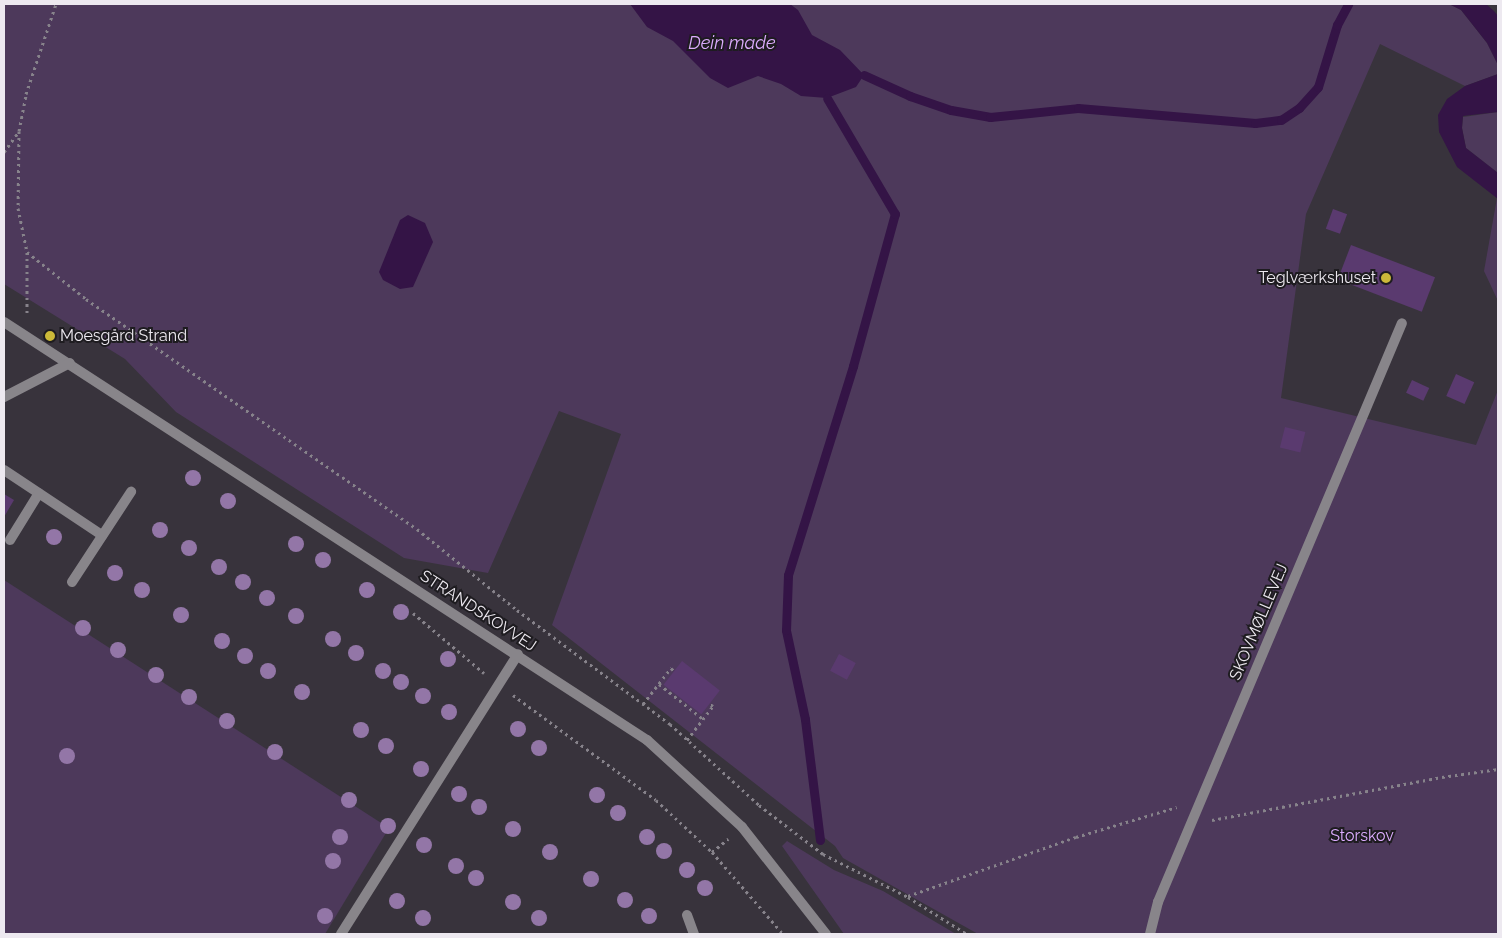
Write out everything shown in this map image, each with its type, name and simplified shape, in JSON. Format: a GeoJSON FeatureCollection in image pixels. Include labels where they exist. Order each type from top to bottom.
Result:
{"type":"FeatureCollection","features":[{"type":"Feature","properties":{"kind":"street","name":"STRANDSKOVVEJ"},"geometry":{"type":"LineString","coordinates":[[4,322],[518,654],[647,740],[742,827],[826,934]]}},
{"type":"Feature","properties":{"kind":"street","name":"SKOVMØLLEVEJ"},"geometry":{"type":"LineString","coordinates":[[1150,934],[1158,902],[1402,323]]}},
{"type":"Feature","properties":{"kind":"street"},"geometry":{"type":"LineString","coordinates":[[4,397],[70,363]]}},
{"type":"Feature","properties":{"kind":"street"},"geometry":{"type":"LineString","coordinates":[[4,470],[102,535]]}},
{"type":"Feature","properties":{"kind":"street"},"geometry":{"type":"LineString","coordinates":[[72,582],[131,492]]}},
{"type":"Feature","properties":{"kind":"street"},"geometry":{"type":"LineString","coordinates":[[10,540],[39,494]]}},
{"type":"Feature","properties":{"kind":"street"},"geometry":{"type":"LineString","coordinates":[[341,934],[497,684],[518,654]]}},
{"type":"Feature","properties":{"kind":"street"},"geometry":{"type":"LineString","coordinates":[[687,915],[694,934]]}},
{"type":"Feature","properties":{"kind":"path"},"geometry":{"type":"LineString","coordinates":[[25,334],[30,294],[27,252],[18,208],[19,131],[31,76],[56,4]]}},
{"type":"Feature","properties":{"kind":"path"},"geometry":{"type":"LineString","coordinates":[[4,152],[19,131]]}},
{"type":"Feature","properties":{"kind":"path"},"geometry":{"type":"LineString","coordinates":[[27,252],[86,299],[417,529],[517,610],[643,704],[687,740],[758,805],[823,854],[908,897],[966,934]]}},
{"type":"Feature","properties":{"kind":"path"},"geometry":{"type":"LineString","coordinates":[[411,611],[497,684],[656,800],[712,852],[783,934]]}},
{"type":"Feature","properties":{"kind":"path"},"geometry":{"type":"LineString","coordinates":[[643,704],[671,668],[674,671]]}},
{"type":"Feature","properties":{"kind":"path"},"geometry":{"type":"LineString","coordinates":[[659,684],[703,719]]}},
{"type":"Feature","properties":{"kind":"path"},"geometry":{"type":"LineString","coordinates":[[687,740],[713,706],[710,704]]}},
{"type":"Feature","properties":{"kind":"path"},"geometry":{"type":"LineString","coordinates":[[908,897],[1076,837],[1185,804],[1207,821],[1442,777],[1498,769]]}},
{"type":"Feature","properties":{"kind":"green space","name":"Storskov"},"geometry":{"type":"Polygon","coordinates":[[[4,4],[1449,4],[1461,10],[1487,43],[1498,65],[1498,74],[1465,86],[1380,44],[1306,214],[1281,398],[1476,445],[1498,390],[1498,934],[978,934],[843,858],[835,846],[552,625],[621,434],[559,411],[488,573],[404,558],[176,412],[125,359],[4,284],[4,4]]]}},
{"type":"Feature","properties":{"kind":"green space"},"geometry":{"type":"Polygon","coordinates":[[[1498,112],[1498,173],[1466,148],[1462,128],[1463,117],[1498,112]]]}},
{"type":"Feature","properties":{"kind":"green space"},"geometry":{"type":"Polygon","coordinates":[[[1498,199],[1498,301],[1484,271],[1498,199]]]}},
{"type":"Feature","properties":{"kind":"green space"},"geometry":{"type":"Polygon","coordinates":[[[4,580],[389,828],[325,934],[4,934],[4,580]]]}},
{"type":"Feature","properties":{"kind":"green space"},"geometry":{"type":"Polygon","coordinates":[[[787,841],[834,870],[883,891],[956,934],[844,934],[782,846],[787,841]]]}},
{"type":"Feature","properties":{"kind":"water","name":"Dein made"},"geometry":{"type":"Polygon","coordinates":[[[630,4],[790,4],[798,10],[812,35],[840,50],[864,75],[856,87],[827,98],[801,96],[781,84],[758,76],[728,88],[710,78],[673,41],[647,27],[630,4]]]}},
{"type":"Feature","properties":{"kind":"water"},"geometry":{"type":"Polygon","coordinates":[[[1449,4],[1486,4],[1494,11],[1498,16],[1498,65],[1487,43],[1461,10],[1449,4]]]}},
{"type":"Feature","properties":{"kind":"water"},"geometry":{"type":"Polygon","coordinates":[[[1498,74],[1498,112],[1463,116],[1462,128],[1466,148],[1498,173],[1498,199],[1457,167],[1439,132],[1438,115],[1447,99],[1465,86],[1498,74]]]}},
{"type":"Feature","properties":{"kind":"water"},"geometry":{"type":"Polygon","coordinates":[[[408,215],[425,223],[433,242],[413,287],[400,289],[383,280],[379,272],[400,220],[408,215]]]}},
{"type":"Feature","properties":{"kind":"building"},"geometry":{"type":"Polygon","coordinates":[[[1333,209],[1347,214],[1340,234],[1326,229],[1333,209]]]}},
{"type":"Feature","properties":{"kind":"building","name":"Teglværkshuset"},"geometry":{"type":"Polygon","coordinates":[[[1351,245],[1435,277],[1422,312],[1338,280],[1351,245]]]}},
{"type":"Feature","properties":{"kind":"building"},"geometry":{"type":"Polygon","coordinates":[[[1456,374],[1474,382],[1465,404],[1446,396],[1456,374]]]}},
{"type":"Feature","properties":{"kind":"building"},"geometry":{"type":"Polygon","coordinates":[[[1412,380],[1429,388],[1423,401],[1406,393],[1412,380]]]}},
{"type":"Feature","properties":{"kind":"building"},"geometry":{"type":"Polygon","coordinates":[[[1285,427],[1305,432],[1300,452],[1280,447],[1285,427]]]}},
{"type":"Feature","properties":{"kind":"building"},"geometry":{"type":"Polygon","coordinates":[[[4,494],[14,500],[4,517],[4,494]]]}},
{"type":"Feature","properties":{"kind":"building"},"geometry":{"type":"Polygon","coordinates":[[[839,654],[856,663],[847,680],[830,671],[839,654]]]}},
{"type":"Feature","properties":{"kind":"building"},"geometry":{"type":"Polygon","coordinates":[[[682,661],[720,691],[701,714],[664,685],[682,661]]]}},
{"type":"Feature","properties":{"kind":"waterway"},"geometry":{"type":"LineString","coordinates":[[864,75],[910,96],[951,110],[990,117],[1078,108],[1255,123],[1281,120],[1299,108],[1318,87],[1337,25],[1348,4]]}},
{"type":"Feature","properties":{"kind":"waterway"},"geometry":{"type":"LineString","coordinates":[[820,840],[805,719],[786,630],[788,575],[853,366],[895,214],[827,98]]}},
{"type":"Feature","properties":{"kind":"place","name":"Teglværkshuset"},"geometry":{"type":"Point","coordinates":[1386,278]}},
{"type":"Feature","properties":{"kind":"place","name":"Moesgård Strand"},"geometry":{"type":"Point","coordinates":[50,336]}}]}
